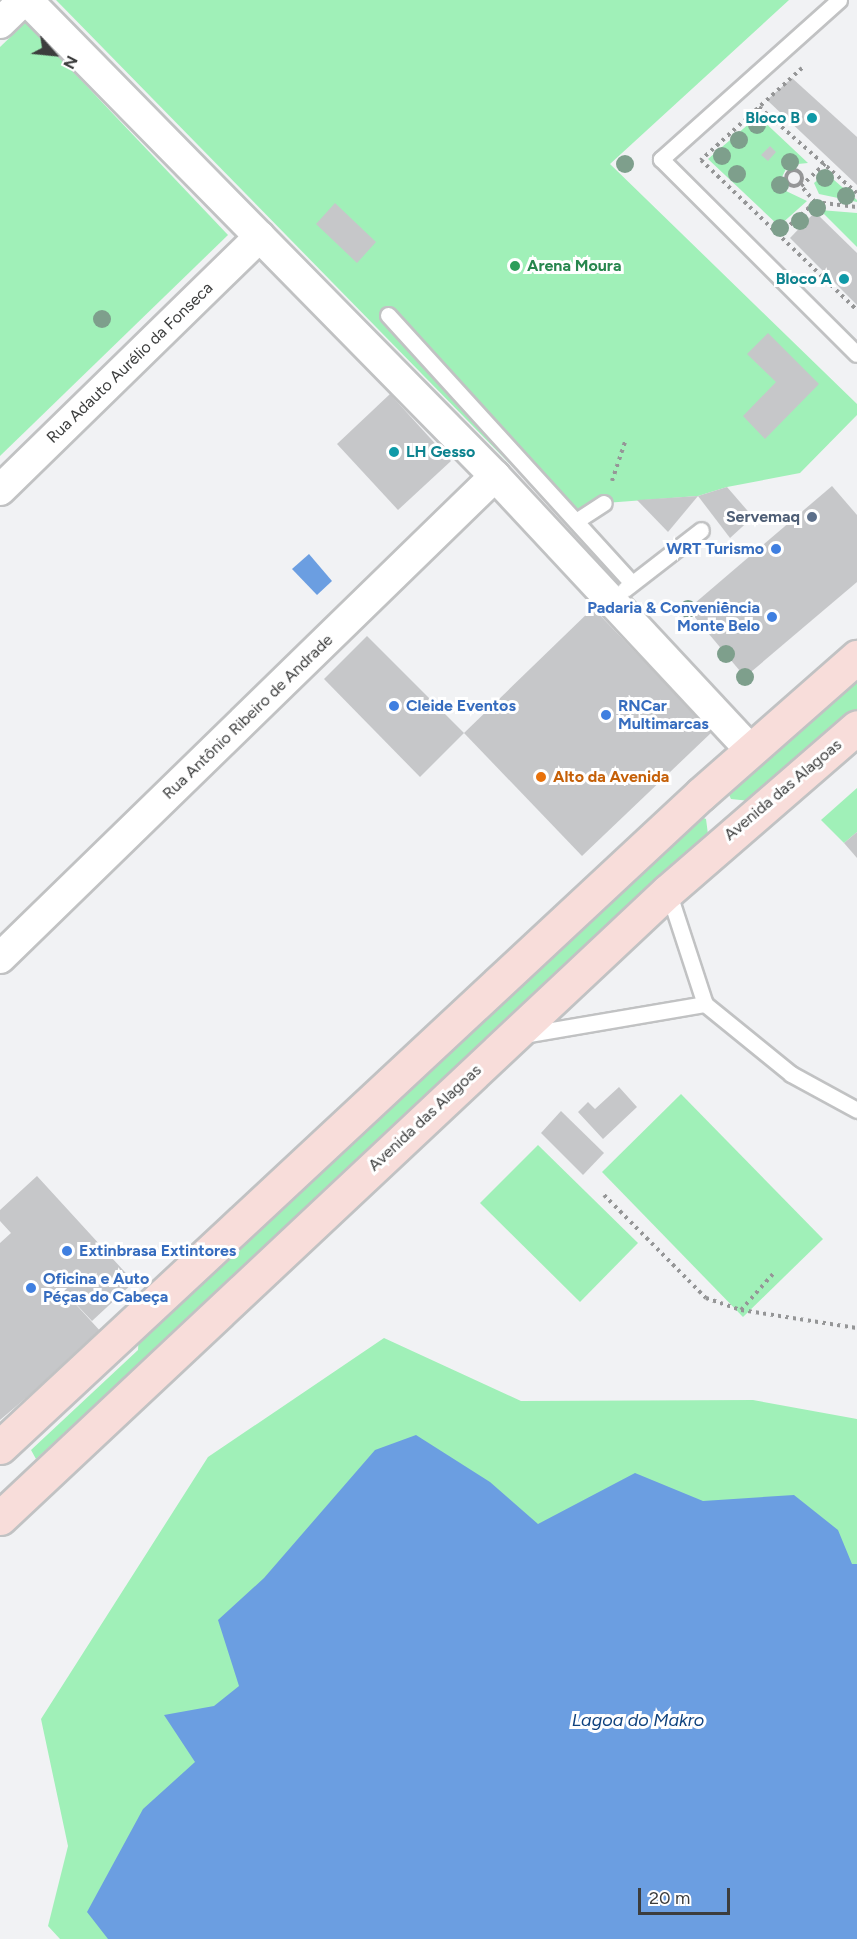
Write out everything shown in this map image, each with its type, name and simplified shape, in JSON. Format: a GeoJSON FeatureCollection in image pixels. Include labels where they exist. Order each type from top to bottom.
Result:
{"type":"FeatureCollection","features":[{"type":"Feature","properties":{"kind":"main road"},"geometry":{"type":"LineString","coordinates":[[0,1447],[701,794],[857,657]]}},
{"type":"Feature","properties":{"kind":"main road","name":"Avenida das Alagoas"},"geometry":{"type":"LineString","coordinates":[[0,1518],[668,891],[733,832],[857,727]]}},
{"type":"Feature","properties":{"kind":"main road"},"geometry":{"type":"LineString","coordinates":[[701,794],[733,832]]}},
{"type":"Feature","properties":{"kind":"main road"},"geometry":{"type":"LineString","coordinates":[[25,1493],[12,1476],[13,1458],[102,1372],[118,1337]]}},
{"type":"Feature","properties":{"kind":"street"},"geometry":{"type":"LineString","coordinates":[[0,23],[26,0],[495,476],[623,591],[750,749]]}},
{"type":"Feature","properties":{"kind":"street","name":"Rua Adauto Aurélio da Fonseca"},"geometry":{"type":"LineString","coordinates":[[0,490],[260,236]]}},
{"type":"Feature","properties":{"kind":"street","name":"Rua Antônio Ribeiro de Andrade"},"geometry":{"type":"LineString","coordinates":[[0,958],[495,476]]}},
{"type":"Feature","properties":{"kind":"lane"},"geometry":{"type":"LineString","coordinates":[[839,0],[661,159],[857,354]]}},
{"type":"Feature","properties":{"kind":"lane"},"geometry":{"type":"LineString","coordinates":[[388,315],[576,521],[623,591],[701,530]]}},
{"type":"Feature","properties":{"kind":"lane"},"geometry":{"type":"LineString","coordinates":[[576,521],[604,503]]}},
{"type":"Feature","properties":{"kind":"lane"},"geometry":{"type":"LineString","coordinates":[[668,891],[705,1004],[791,1074],[857,1110]]}},
{"type":"Feature","properties":{"kind":"lane"},"geometry":{"type":"LineString","coordinates":[[511,1037],[705,1004]]}},
{"type":"Feature","properties":{"kind":"path"},"geometry":{"type":"LineString","coordinates":[[808,62],[700,160],[857,310]]}},
{"type":"Feature","properties":{"kind":"path"},"geometry":{"type":"LineString","coordinates":[[759,107],[857,193]]}},
{"type":"Feature","properties":{"kind":"path"},"geometry":{"type":"LineString","coordinates":[[801,186],[825,164]]}},
{"type":"Feature","properties":{"kind":"path"},"geometry":{"type":"LineString","coordinates":[[801,186],[801,173],[794,169],[785,180],[801,186],[815,202],[857,207]]}},
{"type":"Feature","properties":{"kind":"path"},"geometry":{"type":"LineString","coordinates":[[779,236],[815,202]]}},
{"type":"Feature","properties":{"kind":"path"},"geometry":{"type":"LineString","coordinates":[[604,503],[626,439]]}},
{"type":"Feature","properties":{"kind":"path"},"geometry":{"type":"LineString","coordinates":[[604,1195],[706,1299],[741,1310],[857,1328]]}},
{"type":"Feature","properties":{"kind":"path"},"geometry":{"type":"LineString","coordinates":[[741,1310],[773,1274]]}},
{"type":"Feature","properties":{"kind":"green space","name":"Arena Moura"},"geometry":{"type":"Polygon","coordinates":[[[56,0],[789,0],[610,164],[857,404],[857,415],[800,473],[727,487],[698,496],[605,503],[560,515],[56,0]]]}},
{"type":"Feature","properties":{"kind":"green space"},"geometry":{"type":"Polygon","coordinates":[[[26,22],[228,235],[0,456],[0,47],[26,22]]]}},
{"type":"Feature","properties":{"kind":"green space"},"geometry":{"type":"Polygon","coordinates":[[[758,116],[808,163],[788,165],[781,179],[786,191],[807,201],[779,226],[708,159],[758,116]]]}},
{"type":"Feature","properties":{"kind":"green space"},"geometry":{"type":"Polygon","coordinates":[[[826,173],[857,202],[819,194],[814,183],[826,173]]]}},
{"type":"Feature","properties":{"kind":"green space"},"geometry":{"type":"Polygon","coordinates":[[[820,210],[857,213],[857,247],[820,210]]]}},
{"type":"Feature","properties":{"kind":"green space"},"geometry":{"type":"Polygon","coordinates":[[[857,672],[857,712],[750,801],[731,799],[723,782],[857,672]]]}},
{"type":"Feature","properties":{"kind":"green space"},"geometry":{"type":"Polygon","coordinates":[[[857,788],[857,832],[844,843],[821,820],[857,788]]]}},
{"type":"Feature","properties":{"kind":"green space"},"geometry":{"type":"Polygon","coordinates":[[[694,814],[706,819],[709,842],[36,1459],[31,1450],[138,1350],[139,1333],[694,814]]]}},
{"type":"Feature","properties":{"kind":"green space"},"geometry":{"type":"Polygon","coordinates":[[[681,1094],[823,1239],[743,1317],[602,1172],[681,1094]]]}},
{"type":"Feature","properties":{"kind":"green space"},"geometry":{"type":"Polygon","coordinates":[[[538,1145],[638,1243],[580,1302],[480,1203],[538,1145]]]}},
{"type":"Feature","properties":{"kind":"green space","name":"Lagoa do Makro"},"geometry":{"type":"Polygon","coordinates":[[[384,1338],[521,1401],[753,1400],[857,1419],[857,1939],[60,1939],[48,1926],[68,1846],[41,1719],[208,1457],[384,1338]]]}},
{"type":"Feature","properties":{"kind":"water"},"geometry":{"type":"Polygon","coordinates":[[[309,554],[332,581],[317,595],[292,569],[309,554]]]}},
{"type":"Feature","properties":{"kind":"water","name":"Lagoa do Makro"},"geometry":{"type":"Polygon","coordinates":[[[416,1435],[490,1482],[538,1524],[635,1473],[703,1501],[794,1495],[838,1530],[852,1564],[857,1564],[857,1939],[108,1939],[87,1912],[143,1809],[195,1762],[164,1715],[214,1706],[239,1686],[218,1620],[264,1578],[375,1450],[416,1435]]]}},
{"type":"Feature","properties":{"kind":"building","name":"Bloco B"},"geometry":{"type":"Polygon","coordinates":[[[792,78],[857,137],[857,185],[767,100],[792,78]]]}},
{"type":"Feature","properties":{"kind":"building"},"geometry":{"type":"Polygon","coordinates":[[[770,146],[776,152],[768,161],[761,155],[770,146]]]}},
{"type":"Feature","properties":{"kind":"building"},"geometry":{"type":"Polygon","coordinates":[[[335,203],[376,242],[357,263],[316,224],[335,203]]]}},
{"type":"Feature","properties":{"kind":"building","name":"Bloco A"},"geometry":{"type":"Polygon","coordinates":[[[815,212],[857,253],[857,305],[790,238],[815,212]]]}},
{"type":"Feature","properties":{"kind":"building"},"geometry":{"type":"Polygon","coordinates":[[[768,333],[819,384],[765,439],[743,416],[776,382],[747,354],[768,333]]]}},
{"type":"Feature","properties":{"kind":"building","name":"LH Gesso"},"geometry":{"type":"Polygon","coordinates":[[[390,394],[451,461],[398,510],[337,444],[390,394]]]}},
{"type":"Feature","properties":{"kind":"building"},"geometry":{"type":"Polygon","coordinates":[[[832,486],[857,515],[857,582],[745,677],[688,609],[832,486]]]}},
{"type":"Feature","properties":{"kind":"building"},"geometry":{"type":"Polygon","coordinates":[[[727,487],[753,517],[730,538],[698,496],[727,487]]]}},
{"type":"Feature","properties":{"kind":"building"},"geometry":{"type":"Polygon","coordinates":[[[698,496],[668,532],[637,500],[698,496]]]}},
{"type":"Feature","properties":{"kind":"building","name":"RNCar Multimarcas"},"geometry":{"type":"Polygon","coordinates":[[[593,608],[712,732],[582,856],[464,733],[593,608]]]}},
{"type":"Feature","properties":{"kind":"building","name":"Cleide Eventos"},"geometry":{"type":"Polygon","coordinates":[[[367,636],[464,733],[420,777],[324,679],[367,636]]]}},
{"type":"Feature","properties":{"kind":"building"},"geometry":{"type":"Polygon","coordinates":[[[857,832],[857,858],[844,843],[857,832]]]}},
{"type":"Feature","properties":{"kind":"building"},"geometry":{"type":"Polygon","coordinates":[[[619,1087],[637,1107],[603,1139],[578,1112],[588,1102],[595,1109],[619,1087]]]}},
{"type":"Feature","properties":{"kind":"building"},"geometry":{"type":"Polygon","coordinates":[[[561,1111],[604,1153],[583,1175],[541,1133],[561,1111]]]}},
{"type":"Feature","properties":{"kind":"building"},"geometry":{"type":"Polygon","coordinates":[[[37,1176],[134,1282],[92,1321],[59,1286],[102,1333],[0,1420],[0,1243],[11,1233],[0,1221],[0,1210],[37,1176]]]}},
{"type":"Feature","properties":{"kind":"place","name":"Bloco B"},"geometry":{"type":"Point","coordinates":[812,118]}},
{"type":"Feature","properties":{"kind":"place","name":"Arena Moura"},"geometry":{"type":"Point","coordinates":[515,266]}},
{"type":"Feature","properties":{"kind":"place","name":"Bloco A"},"geometry":{"type":"Point","coordinates":[844,279]}},
{"type":"Feature","properties":{"kind":"place","name":"LH Gesso"},"geometry":{"type":"Point","coordinates":[394,452]}},
{"type":"Feature","properties":{"kind":"place","name":"Servemaq"},"geometry":{"type":"Point","coordinates":[812,517]}},
{"type":"Feature","properties":{"kind":"place","name":"WRT Turismo"},"geometry":{"type":"Point","coordinates":[776,549]}},
{"type":"Feature","properties":{"kind":"place","name":"Padaria & Conveniência Monte Belo"},"geometry":{"type":"Point","coordinates":[772,617]}},
{"type":"Feature","properties":{"kind":"place","name":"Cleide Eventos"},"geometry":{"type":"Point","coordinates":[394,706]}},
{"type":"Feature","properties":{"kind":"place","name":"RNCar Multimarcas"},"geometry":{"type":"Point","coordinates":[606,715]}},
{"type":"Feature","properties":{"kind":"place","name":"Alto da Avenida"},"geometry":{"type":"Point","coordinates":[541,777]}},
{"type":"Feature","properties":{"kind":"place","name":"Extinbrasa Extintores"},"geometry":{"type":"Point","coordinates":[67,1251]}},
{"type":"Feature","properties":{"kind":"place","name":"Oficina e Auto Péças do Cabeça"},"geometry":{"type":"Point","coordinates":[31,1288]}}]}
